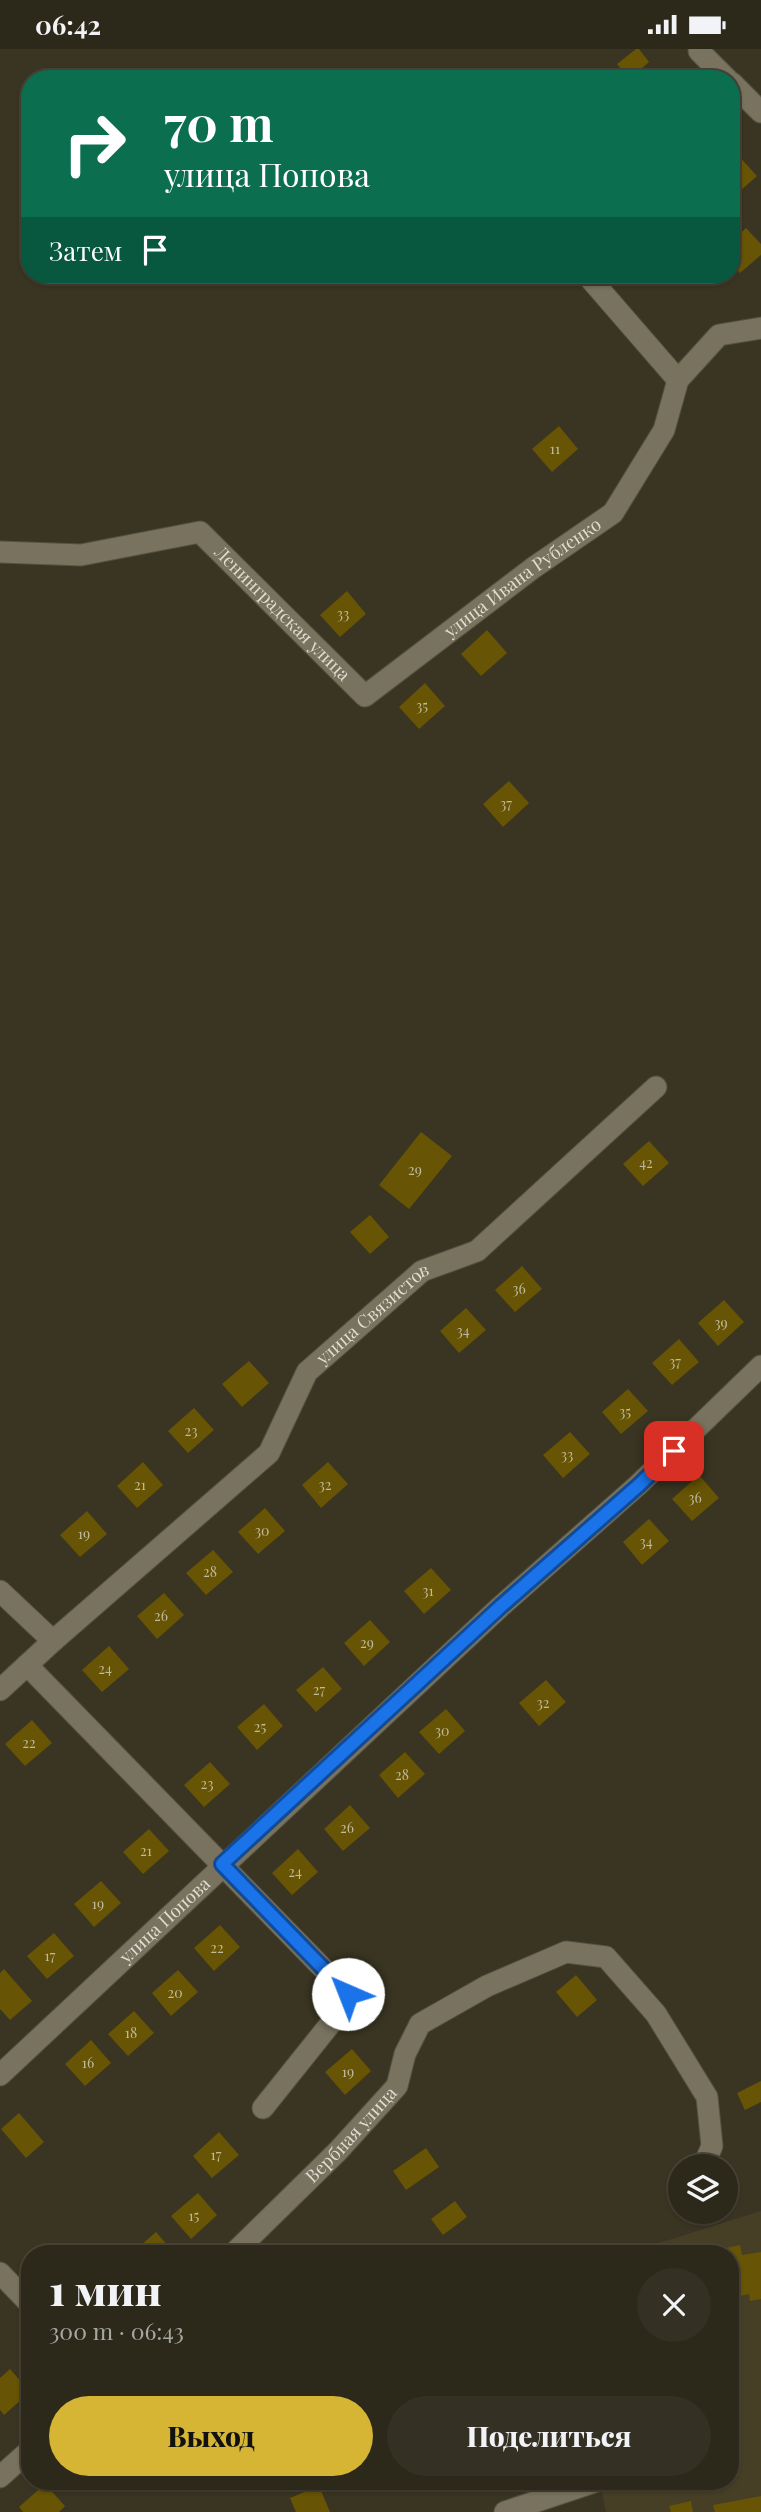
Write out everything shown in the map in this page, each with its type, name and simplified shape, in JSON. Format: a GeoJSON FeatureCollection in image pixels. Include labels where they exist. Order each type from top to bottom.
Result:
{"type":"FeatureCollection","features":[{"type":"Feature","properties":{"kind":"street"},"geometry":{"type":"LineString","coordinates":[[699,51],[718,70]]}},
{"type":"Feature","properties":{"kind":"street"},"geometry":{"type":"LineString","coordinates":[[740,91],[761,112]]}},
{"type":"Feature","properties":{"kind":"street"},"geometry":{"type":"LineString","coordinates":[[595,284],[678,380]]}},
{"type":"Feature","properties":{"kind":"street","name":"улица Ивана Рубленко"},"geometry":{"type":"LineString","coordinates":[[365,696],[533,568],[613,513],[664,430],[678,380],[719,335],[761,328]]}},
{"type":"Feature","properties":{"kind":"street","name":"Ленинградская улица"},"geometry":{"type":"LineString","coordinates":[[0,552],[81,555],[200,531],[365,696]]}},
{"type":"Feature","properties":{"kind":"street","name":"улица Связистов"},"geometry":{"type":"LineString","coordinates":[[0,1690],[269,1453],[307,1372],[422,1271],[477,1251],[656,1087]]}},
{"type":"Feature","properties":{"kind":"street","name":"улица Попова"},"geometry":{"type":"LineString","coordinates":[[0,2075],[222,1864],[500,1607],[639,1485],[761,1366]]}},
{"type":"Feature","properties":{"kind":"street"},"geometry":{"type":"LineString","coordinates":[[0,1591],[53,1641]]}},
{"type":"Feature","properties":{"kind":"street"},"geometry":{"type":"LineString","coordinates":[[26,1665],[348,1994],[331,2023],[263,2108]]}},
{"type":"Feature","properties":{"kind":"street","name":"Вербная улица"},"geometry":{"type":"LineString","coordinates":[[242,2245],[338,2151],[397,2085],[405,2054],[420,2024],[487,1986],[566,1952],[606,1957],[656,2014],[707,2097],[712,2146],[709,2154]]}},
{"type":"Feature","properties":{"kind":"street"},"geometry":{"type":"LineString","coordinates":[[0,2273],[21,2295]]}},
{"type":"Feature","properties":{"kind":"street"},"geometry":{"type":"LineString","coordinates":[[0,2477],[21,2458]]}},
{"type":"Feature","properties":{"kind":"street"},"geometry":{"type":"LineString","coordinates":[[505,2512],[570,2490]]}},
{"type":"Feature","properties":{"kind":"shaded area"},"geometry":{"type":"Polygon","coordinates":[[[761,2211],[761,2512],[606,2512],[602,2490],[739,2490],[739,2245],[653,2245],[720,2224],[738,2224],[738,2218],[761,2211]]]}},
{"type":"Feature","properties":{"kind":"building"},"geometry":{"type":"Polygon","coordinates":[[[636,49],[639,49],[649,62],[640,70],[622,70],[617,64],[636,49]]]}},
{"type":"Feature","properties":{"kind":"building"},"geometry":{"type":"Polygon","coordinates":[[[740,157],[757,176],[740,191],[740,157]]]}},
{"type":"Feature","properties":{"kind":"building"},"geometry":{"type":"Polygon","coordinates":[[[746,228],[761,244],[761,255],[740,273],[740,234],[746,228]]]}},
{"type":"Feature","properties":{"kind":"building"},"geometry":{"type":"Polygon","coordinates":[[[559,426],[578,449],[552,472],[532,449],[559,426]]]}},
{"type":"Feature","properties":{"kind":"building"},"geometry":{"type":"Polygon","coordinates":[[[347,591],[366,614],[340,637],[320,615],[347,591]]]}},
{"type":"Feature","properties":{"kind":"building"},"geometry":{"type":"Polygon","coordinates":[[[487,630],[507,653],[481,676],[461,654],[487,630]]]}},
{"type":"Feature","properties":{"kind":"building"},"geometry":{"type":"Polygon","coordinates":[[[425,683],[445,706],[419,729],[399,707],[425,683]]]}},
{"type":"Feature","properties":{"kind":"building"},"geometry":{"type":"Polygon","coordinates":[[[509,781],[529,803],[503,827],[483,804],[509,781]]]}},
{"type":"Feature","properties":{"kind":"building"},"geometry":{"type":"Polygon","coordinates":[[[421,1132],[452,1156],[409,1209],[379,1185],[421,1132]]]}},
{"type":"Feature","properties":{"kind":"building"},"geometry":{"type":"Polygon","coordinates":[[[649,1141],[669,1163],[643,1186],[623,1164],[649,1141]]]}},
{"type":"Feature","properties":{"kind":"building"},"geometry":{"type":"Polygon","coordinates":[[[370,1215],[389,1237],[370,1254],[350,1232],[370,1215]]]}},
{"type":"Feature","properties":{"kind":"building"},"geometry":{"type":"Polygon","coordinates":[[[522,1266],[542,1289],[515,1312],[495,1290],[522,1266]]]}},
{"type":"Feature","properties":{"kind":"building"},"geometry":{"type":"Polygon","coordinates":[[[724,1300],[744,1322],[718,1346],[698,1323],[724,1300]]]}},
{"type":"Feature","properties":{"kind":"building"},"geometry":{"type":"Polygon","coordinates":[[[466,1308],[486,1330],[459,1353],[440,1331],[466,1308]]]}},
{"type":"Feature","properties":{"kind":"building"},"geometry":{"type":"Polygon","coordinates":[[[679,1339],[699,1362],[672,1385],[652,1363],[679,1339]]]}},
{"type":"Feature","properties":{"kind":"building"},"geometry":{"type":"Polygon","coordinates":[[[249,1361],[269,1383],[242,1407],[222,1384],[249,1361]]]}},
{"type":"Feature","properties":{"kind":"building"},"geometry":{"type":"Polygon","coordinates":[[[628,1389],[648,1411],[621,1434],[602,1412],[628,1389]]]}},
{"type":"Feature","properties":{"kind":"building"},"geometry":{"type":"Polygon","coordinates":[[[194,1408],[214,1430],[188,1453],[168,1431],[194,1408]]]}},
{"type":"Feature","properties":{"kind":"building"},"geometry":{"type":"Polygon","coordinates":[[[570,1432],[590,1454],[563,1478],[543,1455],[570,1432]]]}},
{"type":"Feature","properties":{"kind":"building"},"geometry":{"type":"Polygon","coordinates":[[[143,1462],[163,1485],[137,1508],[117,1486],[143,1462]]]}},
{"type":"Feature","properties":{"kind":"building"},"geometry":{"type":"Polygon","coordinates":[[[328,1462],[348,1484],[321,1508],[302,1485],[328,1462]]]}},
{"type":"Feature","properties":{"kind":"building"},"geometry":{"type":"Polygon","coordinates":[[[699,1475],[719,1498],[692,1521],[672,1499],[699,1475]]]}},
{"type":"Feature","properties":{"kind":"building"},"geometry":{"type":"Polygon","coordinates":[[[265,1508],[285,1531],[258,1554],[238,1532],[265,1508]]]}},
{"type":"Feature","properties":{"kind":"building"},"geometry":{"type":"Polygon","coordinates":[[[87,1511],[107,1534],[80,1557],[60,1535],[87,1511]]]}},
{"type":"Feature","properties":{"kind":"building"},"geometry":{"type":"Polygon","coordinates":[[[649,1519],[669,1541],[642,1565],[623,1542],[649,1519]]]}},
{"type":"Feature","properties":{"kind":"building"},"geometry":{"type":"Polygon","coordinates":[[[213,1550],[233,1572],[206,1595],[186,1573],[213,1550]]]}},
{"type":"Feature","properties":{"kind":"building"},"geometry":{"type":"Polygon","coordinates":[[[431,1568],[451,1590],[424,1614],[404,1591],[431,1568]]]}},
{"type":"Feature","properties":{"kind":"building"},"geometry":{"type":"Polygon","coordinates":[[[164,1593],[184,1615],[157,1639],[137,1616],[164,1593]]]}},
{"type":"Feature","properties":{"kind":"building"},"geometry":{"type":"Polygon","coordinates":[[[370,1620],[390,1642],[364,1666],[344,1643],[370,1620]]]}},
{"type":"Feature","properties":{"kind":"building"},"geometry":{"type":"Polygon","coordinates":[[[109,1646],[129,1669],[102,1692],[82,1670],[109,1646]]]}},
{"type":"Feature","properties":{"kind":"building"},"geometry":{"type":"Polygon","coordinates":[[[323,1667],[342,1689],[316,1712],[296,1690],[323,1667]]]}},
{"type":"Feature","properties":{"kind":"building"},"geometry":{"type":"Polygon","coordinates":[[[546,1680],[566,1702],[539,1726],[519,1703],[546,1680]]]}},
{"type":"Feature","properties":{"kind":"building"},"geometry":{"type":"Polygon","coordinates":[[[264,1704],[283,1726],[257,1750],[237,1727],[264,1704]]]}},
{"type":"Feature","properties":{"kind":"building"},"geometry":{"type":"Polygon","coordinates":[[[446,1709],[465,1731],[439,1754],[419,1732],[446,1709]]]}},
{"type":"Feature","properties":{"kind":"building"},"geometry":{"type":"Polygon","coordinates":[[[32,1720],[52,1743],[25,1766],[5,1744],[32,1720]]]}},
{"type":"Feature","properties":{"kind":"building"},"geometry":{"type":"Polygon","coordinates":[[[405,1752],[425,1774],[398,1798],[379,1775],[405,1752]]]}},
{"type":"Feature","properties":{"kind":"building"},"geometry":{"type":"Polygon","coordinates":[[[210,1762],[230,1784],[204,1807],[184,1785],[210,1762]]]}},
{"type":"Feature","properties":{"kind":"building"},"geometry":{"type":"Polygon","coordinates":[[[350,1805],[370,1828],[343,1851],[324,1829],[350,1805]]]}},
{"type":"Feature","properties":{"kind":"building"},"geometry":{"type":"Polygon","coordinates":[[[149,1829],[169,1851],[143,1874],[123,1852],[149,1829]]]}},
{"type":"Feature","properties":{"kind":"building"},"geometry":{"type":"Polygon","coordinates":[[[298,1849],[318,1872],[292,1895],[272,1873],[298,1849]]]}},
{"type":"Feature","properties":{"kind":"building"},"geometry":{"type":"Polygon","coordinates":[[[101,1881],[121,1903],[94,1927],[74,1904],[101,1881]]]}},
{"type":"Feature","properties":{"kind":"building"},"geometry":{"type":"Polygon","coordinates":[[[220,1925],[240,1947],[214,1971],[194,1948],[220,1925]]]}},
{"type":"Feature","properties":{"kind":"building"},"geometry":{"type":"Polygon","coordinates":[[[54,1933],[74,1956],[47,1979],[27,1956],[54,1933]]]}},
{"type":"Feature","properties":{"kind":"building"},"geometry":{"type":"Polygon","coordinates":[[[4,1969],[32,2001],[10,2020],[0,2009],[0,1973],[4,1969]]]}},
{"type":"Feature","properties":{"kind":"building"},"geometry":{"type":"Polygon","coordinates":[[[178,1970],[198,1992],[171,2016],[152,1993],[178,1970]]]}},
{"type":"Feature","properties":{"kind":"building"},"geometry":{"type":"Polygon","coordinates":[[[576,1975],[597,2000],[577,2017],[556,1992],[576,1975]]]}},
{"type":"Feature","properties":{"kind":"building"},"geometry":{"type":"Polygon","coordinates":[[[134,2011],[154,2033],[128,2056],[108,2034],[134,2011]]]}},
{"type":"Feature","properties":{"kind":"building"},"geometry":{"type":"Polygon","coordinates":[[[91,2040],[111,2063],[85,2086],[65,2064],[91,2040]]]}},
{"type":"Feature","properties":{"kind":"building"},"geometry":{"type":"Polygon","coordinates":[[[352,2049],[371,2071],[345,2095],[325,2072],[352,2049]]]}},
{"type":"Feature","properties":{"kind":"building"},"geometry":{"type":"Polygon","coordinates":[[[761,2081],[761,2102],[745,2110],[737,2093],[761,2081]]]}},
{"type":"Feature","properties":{"kind":"building"},"geometry":{"type":"Polygon","coordinates":[[[19,2113],[44,2142],[26,2158],[1,2129],[19,2113]]]}},
{"type":"Feature","properties":{"kind":"building"},"geometry":{"type":"Polygon","coordinates":[[[219,2132],[239,2155],[212,2178],[193,2156],[219,2132]]]}},
{"type":"Feature","properties":{"kind":"building"},"geometry":{"type":"Polygon","coordinates":[[[426,2148],[439,2167],[406,2190],[393,2171],[426,2148]]]}},
{"type":"Feature","properties":{"kind":"building"},"geometry":{"type":"Polygon","coordinates":[[[198,2193],[217,2215],[191,2239],[171,2216],[198,2193]]]}},
{"type":"Feature","properties":{"kind":"building"},"geometry":{"type":"Polygon","coordinates":[[[455,2201],[467,2217],[443,2235],[431,2219],[455,2201]]]}},
{"type":"Feature","properties":{"kind":"building"},"geometry":{"type":"Polygon","coordinates":[[[156,2232],[167,2245],[141,2245],[156,2232]]]}},
{"type":"Feature","properties":{"kind":"building"},"geometry":{"type":"Polygon","coordinates":[[[739,2245],[742,2255],[761,2252],[761,2299],[750,2301],[749,2294],[739,2296],[739,2245]]]}},
{"type":"Feature","properties":{"kind":"building"},"geometry":{"type":"Polygon","coordinates":[[[10,2369],[21,2382],[21,2400],[4,2415],[0,2410],[0,2378],[10,2369]]]}},
{"type":"Feature","properties":{"kind":"building"},"geometry":{"type":"Polygon","coordinates":[[[38,2490],[50,2490],[65,2506],[59,2512],[23,2512],[19,2507],[38,2490]]]}},
{"type":"Feature","properties":{"kind":"building"},"geometry":{"type":"Polygon","coordinates":[[[309,2490],[321,2490],[330,2512],[296,2512],[290,2498],[309,2490]]]}},
{"type":"Feature","properties":{"kind":"building"},"geometry":{"type":"Polygon","coordinates":[[[761,2496],[761,2512],[715,2512],[713,2505],[761,2496]]]}},
{"type":"Feature","properties":{"kind":"building"},"geometry":{"type":"Polygon","coordinates":[[[691,2501],[693,2512],[671,2512],[669,2506],[691,2501]]]}},
{"type":"Feature","properties":{"kind":"route"},"geometry":{"type":"LineString","coordinates":[[348,1994],[222,1864],[500,1607],[674,1451]]}}]}
